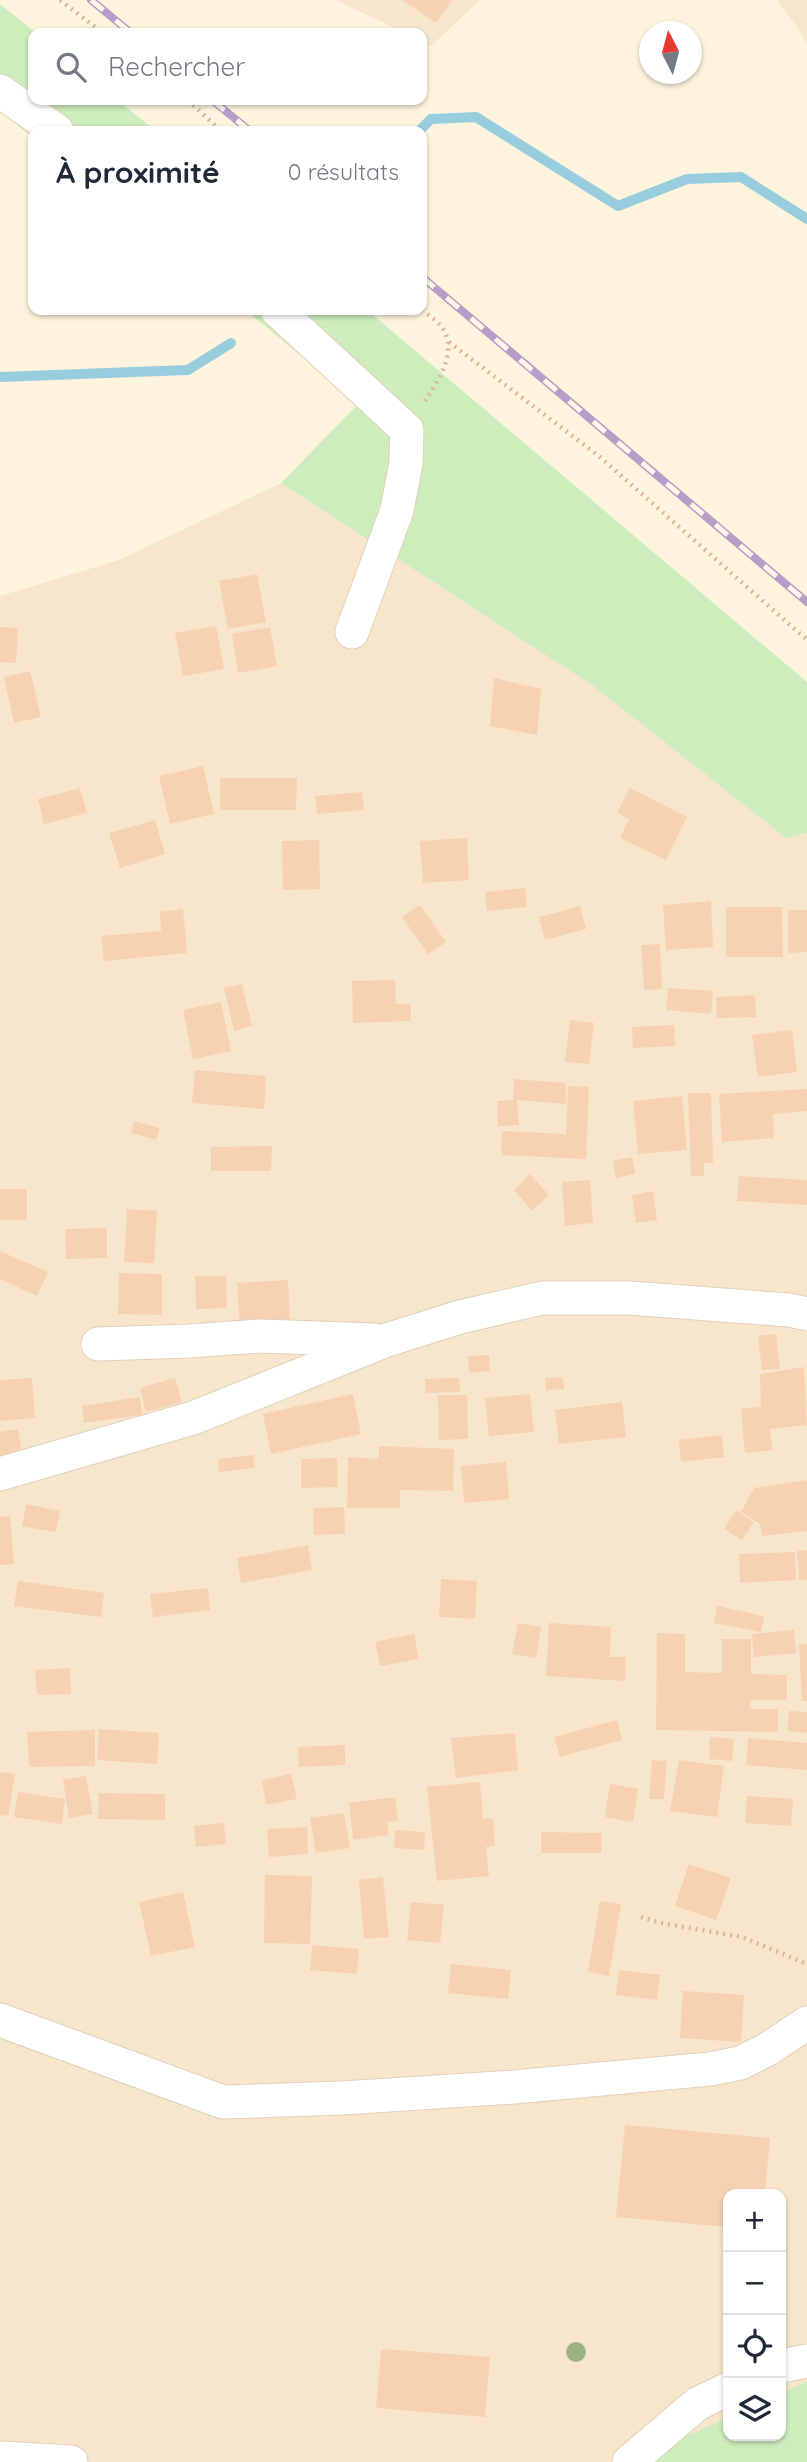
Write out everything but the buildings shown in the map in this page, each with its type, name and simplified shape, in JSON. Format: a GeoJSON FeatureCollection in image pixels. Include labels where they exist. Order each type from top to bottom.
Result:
{"type":"FeatureCollection","features":[{"type":"Feature","properties":{"kind":"street"},"geometry":{"type":"LineString","coordinates":[[0,90],[50,126]]}},
{"type":"Feature","properties":{"kind":"street"},"geometry":{"type":"LineString","coordinates":[[282,315],[407,430],[406,463],[397,510],[352,632]]}},
{"type":"Feature","properties":{"kind":"street"},"geometry":{"type":"LineString","coordinates":[[0,1474],[194,1418],[387,1340],[460,1317],[542,1298],[630,1298],[789,1310],[807,1314]]}},
{"type":"Feature","properties":{"kind":"street"},"geometry":{"type":"LineString","coordinates":[[99,1344],[189,1342],[260,1336],[387,1340]]}},
{"type":"Feature","properties":{"kind":"street"},"geometry":{"type":"LineString","coordinates":[[0,2020],[223,2102],[514,2087],[710,2069],[740,2063],[768,2049],[807,2023]]}},
{"type":"Feature","properties":{"kind":"street"},"geometry":{"type":"LineString","coordinates":[[786,2364],[807,2361]]}},
{"type":"Feature","properties":{"kind":"street"},"geometry":{"type":"LineString","coordinates":[[629,2462],[697,2404],[723,2391]]}},
{"type":"Feature","properties":{"kind":"street"},"geometry":{"type":"LineString","coordinates":[[0,2458],[71,2462]]}},
{"type":"Feature","properties":{"kind":"path"},"geometry":{"type":"LineString","coordinates":[[60,0],[96,28]]}},
{"type":"Feature","properties":{"kind":"path"},"geometry":{"type":"LineString","coordinates":[[193,105],[216,126]]}},
{"type":"Feature","properties":{"kind":"path"},"geometry":{"type":"LineString","coordinates":[[427,314],[442,327],[449,342],[600,457],[807,640]]}},
{"type":"Feature","properties":{"kind":"path"},"geometry":{"type":"LineString","coordinates":[[407,430],[448,359],[449,342]]}},
{"type":"Feature","properties":{"kind":"path"},"geometry":{"type":"LineString","coordinates":[[641,1917],[742,1937],[807,1964]]}},
{"type":"Feature","properties":{"kind":"shaded area"},"geometry":{"type":"Polygon","coordinates":[[[336,0],[480,0],[431,46],[427,44],[427,28],[395,28],[336,0]]]}},
{"type":"Feature","properties":{"kind":"shaded area"},"geometry":{"type":"Polygon","coordinates":[[[777,0],[807,0],[807,43],[797,27],[777,0]]]}},
{"type":"Feature","properties":{"kind":"shaded area"},"geometry":{"type":"Polygon","coordinates":[[[281,483],[592,685],[786,838],[807,833],[807,2381],[786,2391],[786,2189],[723,2189],[723,2419],[630,2462],[0,2462],[0,596],[119,560],[281,483]]]}},
{"type":"Feature","properties":{"kind":"green space"},"geometry":{"type":"Polygon","coordinates":[[[0,4],[30,28],[28,105],[123,105],[150,126],[28,126],[28,134],[0,111],[0,4]]]}},
{"type":"Feature","properties":{"kind":"green space"},"geometry":{"type":"Polygon","coordinates":[[[251,315],[373,315],[807,682],[807,833],[786,838],[592,685],[281,483],[359,403],[251,315]]]}},
{"type":"Feature","properties":{"kind":"green space"},"geometry":{"type":"Polygon","coordinates":[[[807,2381],[807,2462],[630,2462],[723,2419],[723,2441],[786,2441],[786,2391],[807,2381]]]}},
{"type":"Feature","properties":{"kind":"waterway"},"geometry":{"type":"LineString","coordinates":[[424,126],[431,119],[476,117],[618,206],[687,179],[741,177],[807,219]]}},
{"type":"Feature","properties":{"kind":"waterway"},"geometry":{"type":"LineString","coordinates":[[0,377],[188,370],[231,343]]}},
{"type":"Feature","properties":{"kind":"railway"},"geometry":{"type":"LineString","coordinates":[[91,0],[125,28]]}},
{"type":"Feature","properties":{"kind":"railway"},"geometry":{"type":"LineString","coordinates":[[218,105],[244,126]]}},
{"type":"Feature","properties":{"kind":"railway"},"geometry":{"type":"LineString","coordinates":[[427,281],[807,602]]}}]}
